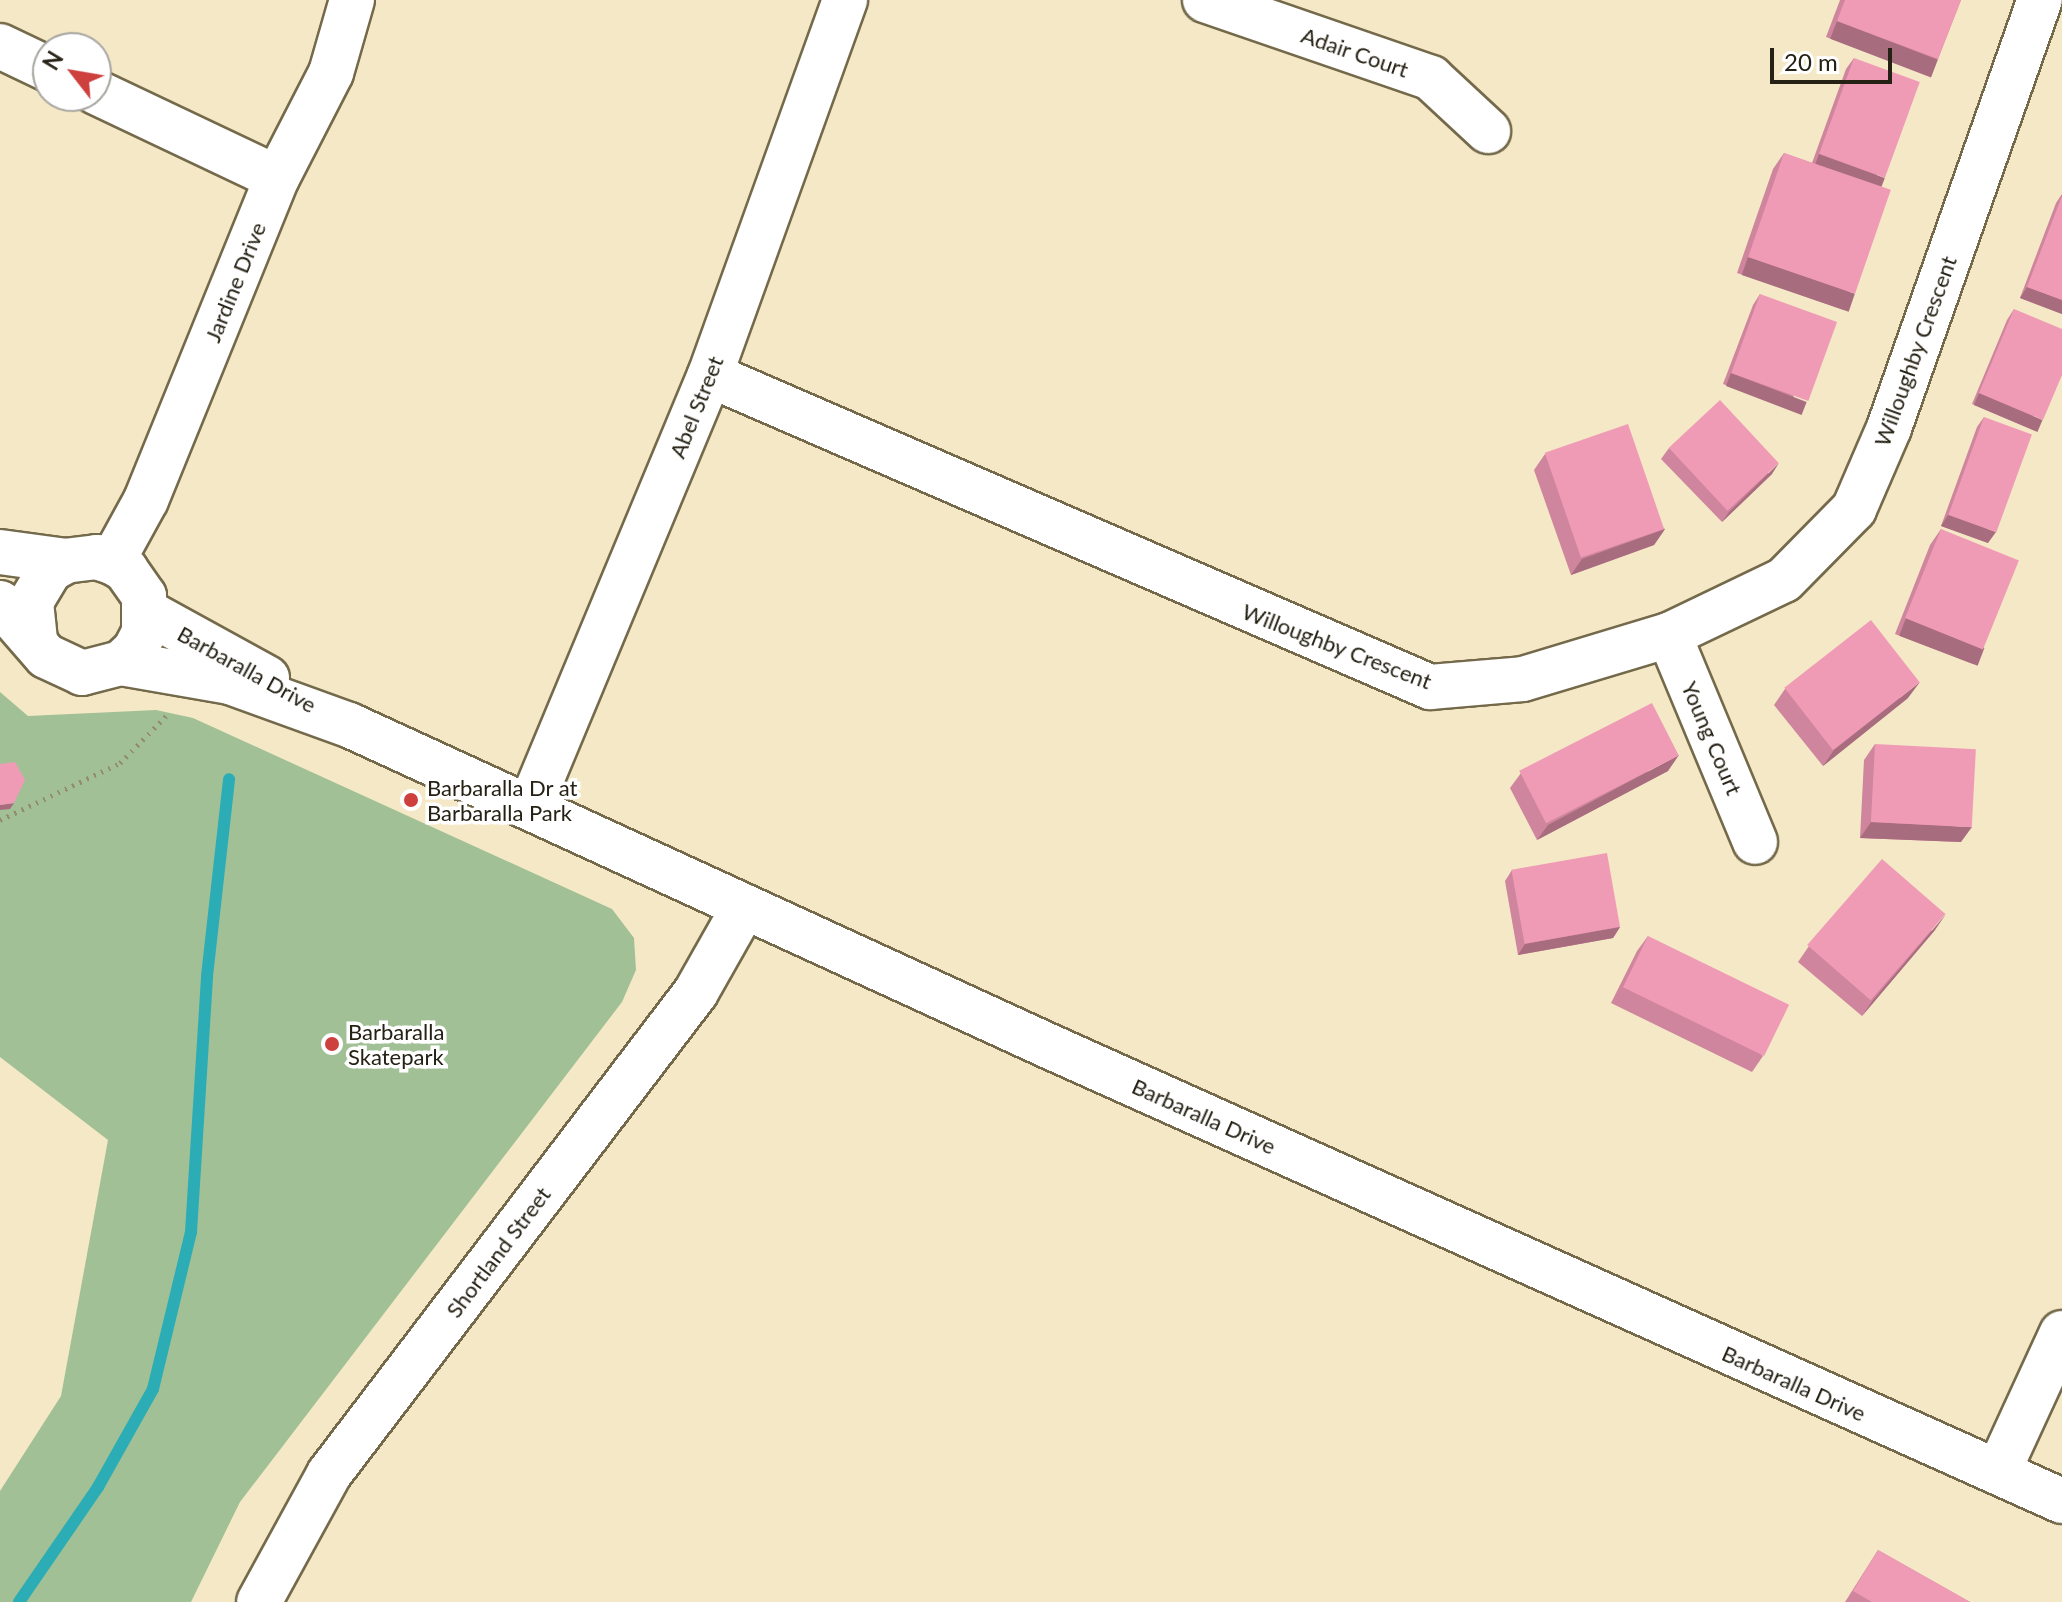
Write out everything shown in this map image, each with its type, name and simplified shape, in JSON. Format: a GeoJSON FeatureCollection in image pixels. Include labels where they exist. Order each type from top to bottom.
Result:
{"type":"FeatureCollection","features":[{"type":"Feature","properties":{"kind":"street","name":"Jardine Drive"},"geometry":{"type":"LineString","coordinates":[[112,562],[146,500],[277,178],[331,73],[352,0]]}},
{"type":"Feature","properties":{"kind":"street","name":"Abel Street"},"geometry":{"type":"LineString","coordinates":[[530,807],[710,375],[845,0]]}},
{"type":"Feature","properties":{"kind":"street","name":"Adair Court"},"geometry":{"type":"LineString","coordinates":[[1205,0],[1431,78],[1488,131]]}},
{"type":"Feature","properties":{"kind":"street","name":"Willoughby Crescent"},"geometry":{"type":"LineString","coordinates":[[710,375],[1430,687],[1523,679],[1669,635],[1784,580],[1854,509],[1889,428],[2040,0]]}},
{"type":"Feature","properties":{"kind":"street"},"geometry":{"type":"LineString","coordinates":[[0,46],[32,61]]}},
{"type":"Feature","properties":{"kind":"street"},"geometry":{"type":"LineString","coordinates":[[112,100],[277,178]]}},
{"type":"Feature","properties":{"kind":"street"},"geometry":{"type":"LineString","coordinates":[[0,552],[66,561],[97,557],[112,562],[137,582],[147,612]]}},
{"type":"Feature","properties":{"kind":"street"},"geometry":{"type":"LineString","coordinates":[[35,638],[31,602],[50,570],[66,561]]}},
{"type":"Feature","properties":{"kind":"street","name":"Barbaralla Drive"},"geometry":{"type":"LineString","coordinates":[[0,603],[62,667],[82,673],[121,663],[230,682],[349,725],[744,907],[2062,1501]]}},
{"type":"Feature","properties":{"kind":"street","name":"Barbaralla Drive"},"geometry":{"type":"LineString","coordinates":[[121,663],[140,641],[147,612],[349,725]]}},
{"type":"Feature","properties":{"kind":"street","name":"Young Court"},"geometry":{"type":"LineString","coordinates":[[1669,635],[1755,842]]}},
{"type":"Feature","properties":{"kind":"street","name":"Shortland Street"},"geometry":{"type":"LineString","coordinates":[[259,1602],[329,1474],[696,992],[744,907]]}},
{"type":"Feature","properties":{"kind":"street"},"geometry":{"type":"LineString","coordinates":[[1998,1472],[2062,1333]]}},
{"type":"Feature","properties":{"kind":"path"},"geometry":{"type":"LineString","coordinates":[[0,820],[120,763],[171,711]]}},
{"type":"Feature","properties":{"kind":"green space"},"geometry":{"type":"Polygon","coordinates":[[[0,692],[28,716],[156,710],[193,718],[612,909],[634,938],[636,970],[622,1002],[240,1502],[191,1602],[0,1602],[0,1491],[61,1396],[108,1140],[0,1057],[0,692]]]}},
{"type":"Feature","properties":{"kind":"building"},"geometry":{"type":"Polygon","coordinates":[[[1845,0],[1961,0],[1938,59],[1837,21],[1845,0]]]}},
{"type":"Feature","properties":{"kind":"building"},"geometry":{"type":"Polygon","coordinates":[[[1854,58],[1920,82],[1885,178],[1819,154],[1854,58]]]}},
{"type":"Feature","properties":{"kind":"building"},"geometry":{"type":"Polygon","coordinates":[[[1784,153],[1891,190],[1855,294],[1748,257],[1784,153]]]}},
{"type":"Feature","properties":{"kind":"building"},"geometry":{"type":"Polygon","coordinates":[[[2062,196],[2062,300],[2027,287],[2062,196]]]}},
{"type":"Feature","properties":{"kind":"building"},"geometry":{"type":"Polygon","coordinates":[[[1760,294],[1837,322],[1808,401],[1731,373],[1760,294]]]}},
{"type":"Feature","properties":{"kind":"building"},"geometry":{"type":"Polygon","coordinates":[[[2014,309],[2062,329],[2062,375],[2043,420],[1979,393],[2014,309]]]}},
{"type":"Feature","properties":{"kind":"building"},"geometry":{"type":"Polygon","coordinates":[[[1720,400],[1779,463],[1727,511],[1669,448],[1720,400]]]}},
{"type":"Feature","properties":{"kind":"building"},"geometry":{"type":"Polygon","coordinates":[[[1984,417],[2032,434],[1996,532],[1948,515],[1984,417]]]}},
{"type":"Feature","properties":{"kind":"building"},"geometry":{"type":"Polygon","coordinates":[[[1628,424],[1664,529],[1581,558],[1545,453],[1628,424]]]}},
{"type":"Feature","properties":{"kind":"building"},"geometry":{"type":"Polygon","coordinates":[[[1941,529],[2019,560],[1983,649],[1905,618],[1941,529]]]}},
{"type":"Feature","properties":{"kind":"building"},"geometry":{"type":"Polygon","coordinates":[[[1871,620],[1920,682],[1833,750],[1784,688],[1871,620]]]}},
{"type":"Feature","properties":{"kind":"building"},"geometry":{"type":"Polygon","coordinates":[[[1652,703],[1679,756],[1546,823],[1519,771],[1652,703]]]}},
{"type":"Feature","properties":{"kind":"building"},"geometry":{"type":"Polygon","coordinates":[[[1875,744],[1976,749],[1972,827],[1871,822],[1875,744]]]}},
{"type":"Feature","properties":{"kind":"building"},"geometry":{"type":"Polygon","coordinates":[[[15,762],[25,780],[14,803],[0,805],[0,764],[15,762]]]}},
{"type":"Feature","properties":{"kind":"building"},"geometry":{"type":"Polygon","coordinates":[[[1607,853],[1620,927],[1524,944],[1511,870],[1607,853]]]}},
{"type":"Feature","properties":{"kind":"building"},"geometry":{"type":"Polygon","coordinates":[[[1882,859],[1945,914],[1871,1000],[1807,945],[1882,859]]]}},
{"type":"Feature","properties":{"kind":"building"},"geometry":{"type":"Polygon","coordinates":[[[1648,936],[1789,1005],[1764,1056],[1623,987],[1648,936]]]}},
{"type":"Feature","properties":{"kind":"building"},"geometry":{"type":"Polygon","coordinates":[[[1878,1550],[1970,1602],[1872,1602],[1853,1591],[1878,1550]]]}},
{"type":"Feature","properties":{"kind":"waterway"},"geometry":{"type":"LineString","coordinates":[[19,1602],[98,1487],[153,1389],[191,1232],[207,976],[229,779]]}},
{"type":"Feature","properties":{"kind":"place","name":"Barbaralla Dr at Barbaralla Park"},"geometry":{"type":"Point","coordinates":[411,800]}},
{"type":"Feature","properties":{"kind":"place","name":"Barbaralla Skatepark"},"geometry":{"type":"Point","coordinates":[332,1044]}}]}
